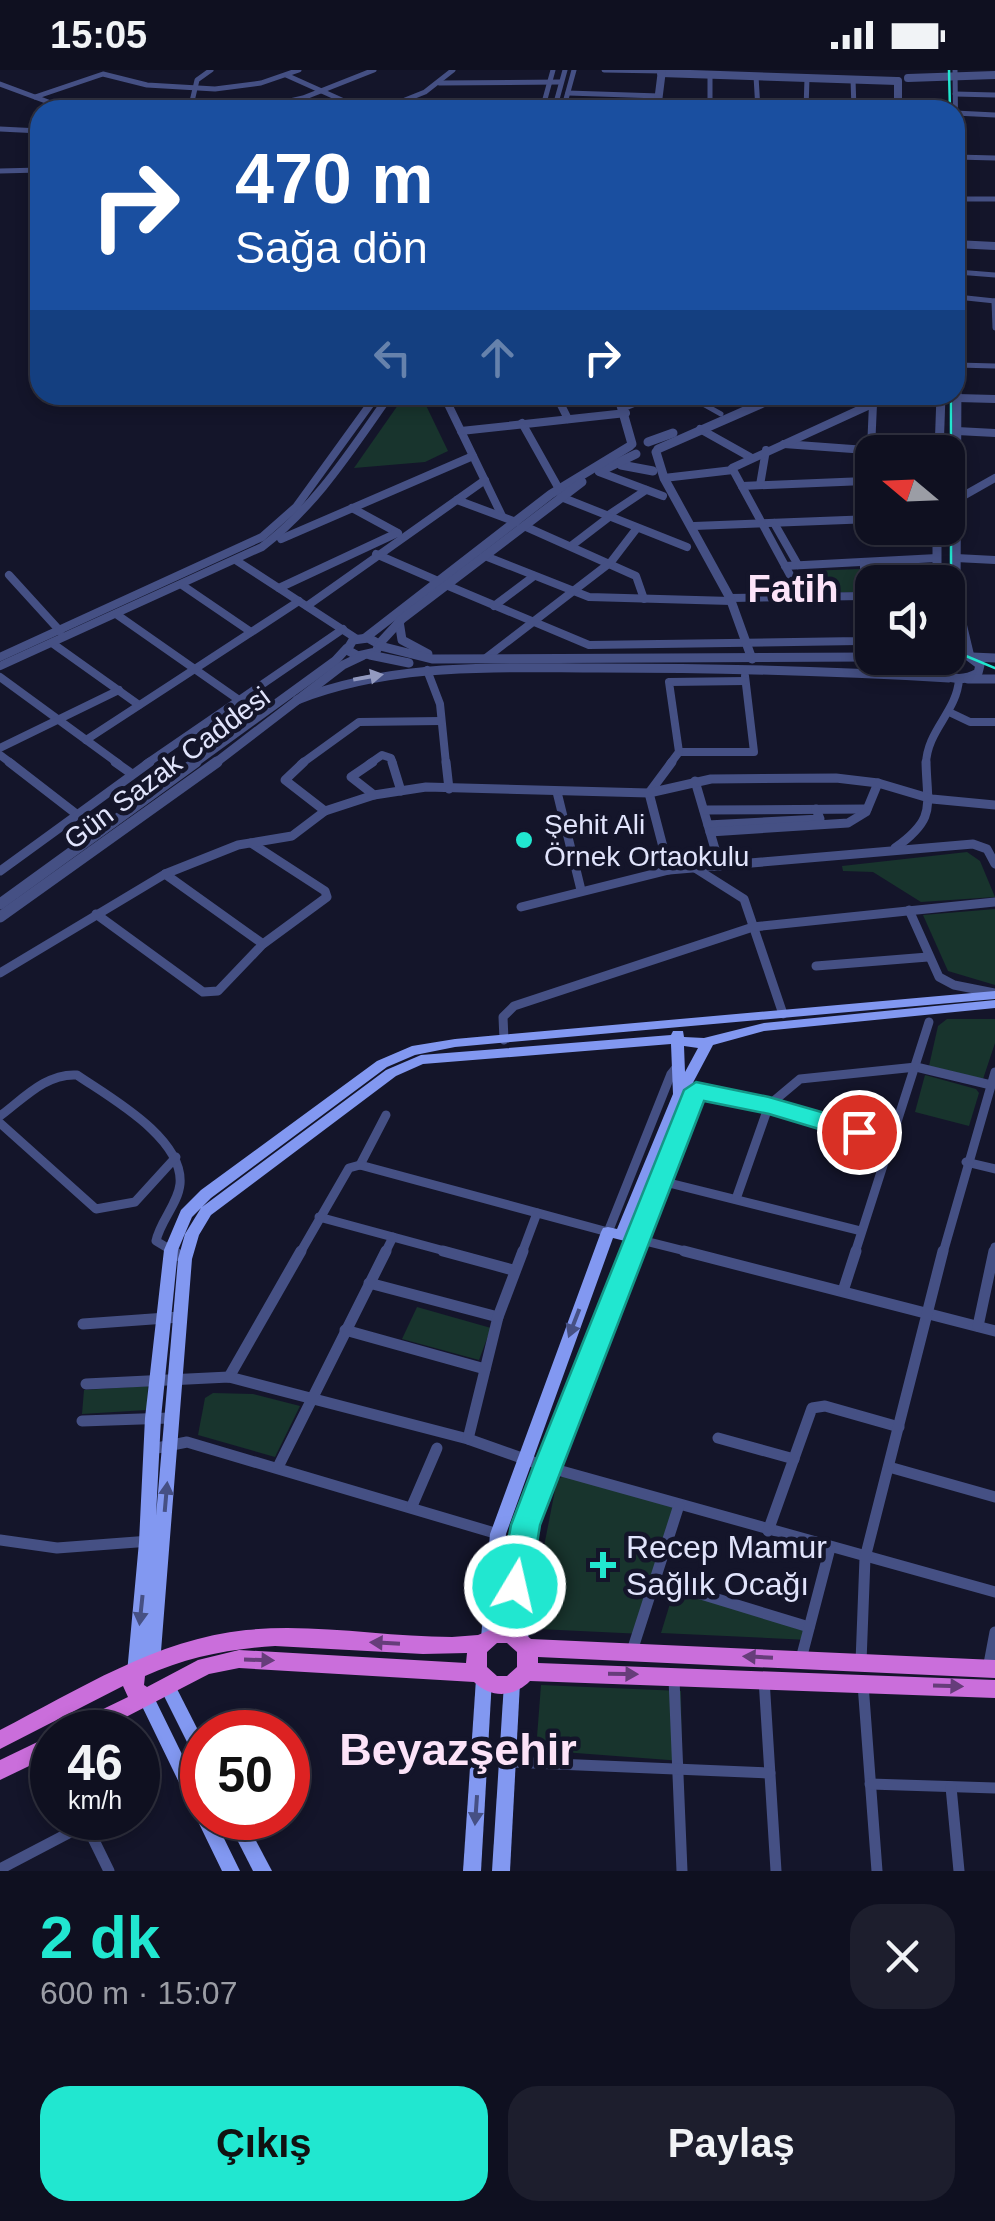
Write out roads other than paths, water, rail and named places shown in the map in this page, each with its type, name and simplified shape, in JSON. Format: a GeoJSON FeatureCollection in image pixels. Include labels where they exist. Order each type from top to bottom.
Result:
{"type":"FeatureCollection","features":[{"type":"Feature","properties":{"kind":"highway"},"geometry":{"type":"LineString","coordinates":[[0,1740],[143,1668],[205,1646],[250,1639],[434,1646],[506,1636],[524,1645],[801,1659],[862,1673]]}},
{"type":"Feature","properties":{"kind":"highway"},"geometry":{"type":"LineString","coordinates":[[481,1676],[474,1657],[485,1641]]}},
{"type":"Feature","properties":{"kind":"highway"},"geometry":{"type":"LineString","coordinates":[[519,1678],[524,1645]]}},
{"type":"Feature","properties":{"kind":"highway"},"geometry":{"type":"LineString","coordinates":[[122,1710],[205,1666],[239,1659],[519,1678],[764,1679],[862,1673],[993,1676]]}},
{"type":"Feature","properties":{"kind":"highway"},"geometry":{"type":"LineString","coordinates":[[143,1668],[166,1673],[168,1688]]}},
{"type":"Feature","properties":{"kind":"highway"},"geometry":{"type":"LineString","coordinates":[[143,1668],[133,1689],[146,1698]]}},
{"type":"Feature","properties":{"kind":"highway"},"geometry":{"type":"LineString","coordinates":[[0,1770],[30,1755]]}},
{"type":"Feature","properties":{"kind":"main road"},"geometry":{"type":"LineString","coordinates":[[155,1541],[153,1418],[166,1378],[178,1227],[195,1204],[382,1064],[423,1048],[995,994]]}},
{"type":"Feature","properties":{"kind":"main road"},"geometry":{"type":"LineString","coordinates":[[178,1254],[212,1205],[406,1066],[463,1054],[646,1038],[712,1041],[764,1027],[995,1004]]}},
{"type":"Feature","properties":{"kind":"main road"},"geometry":{"type":"LineString","coordinates":[[485,1641],[498,1534],[522,1460],[712,1041],[714,1029],[704,1021]]}},
{"type":"Feature","properties":{"kind":"main road"},"geometry":{"type":"LineString","coordinates":[[682,1022],[677,1040],[687,1091]]}},
{"type":"Feature","properties":{"kind":"main road"},"geometry":{"type":"LineString","coordinates":[[524,1645],[515,1586],[521,1542],[622,1235]]}},
{"type":"Feature","properties":{"kind":"main road"},"geometry":{"type":"LineString","coordinates":[[143,1668],[155,1541],[170,1444],[166,1378]]}},
{"type":"Feature","properties":{"kind":"main road"},"geometry":{"type":"LineString","coordinates":[[498,1534],[521,1542]]}},
{"type":"Feature","properties":{"kind":"main road"},"geometry":{"type":"LineString","coordinates":[[472,1871],[481,1676]]}},
{"type":"Feature","properties":{"kind":"main road"},"geometry":{"type":"LineString","coordinates":[[501,1871],[508,1762],[519,1678]]}},
{"type":"Feature","properties":{"kind":"main road"},"geometry":{"type":"LineString","coordinates":[[168,1688],[180,1711]]}},
{"type":"Feature","properties":{"kind":"main road"},"geometry":{"type":"LineString","coordinates":[[146,1698],[180,1767]]}},
{"type":"Feature","properties":{"kind":"main road"},"geometry":{"type":"LineString","coordinates":[[216,1840],[231,1871]]}},
{"type":"Feature","properties":{"kind":"main road"},"geometry":{"type":"LineString","coordinates":[[247,1840],[263,1871]]}},
{"type":"Feature","properties":{"kind":"street"},"geometry":{"type":"LineString","coordinates":[[192,100],[198,78],[211,70]]}},
{"type":"Feature","properties":{"kind":"street"},"geometry":{"type":"LineString","coordinates":[[35,97],[103,74],[140,84],[195,88],[248,86],[299,70]]}},
{"type":"Feature","properties":{"kind":"street"},"geometry":{"type":"LineString","coordinates":[[290,100],[374,70]]}},
{"type":"Feature","properties":{"kind":"street"},"geometry":{"type":"LineString","coordinates":[[403,100],[439,84],[453,70]]}},
{"type":"Feature","properties":{"kind":"street"},"geometry":{"type":"LineString","coordinates":[[544,100],[553,70]]}},
{"type":"Feature","properties":{"kind":"street"},"geometry":{"type":"LineString","coordinates":[[556,100],[565,70]]}},
{"type":"Feature","properties":{"kind":"street"},"geometry":{"type":"LineString","coordinates":[[566,100],[574,70]]}},
{"type":"Feature","properties":{"kind":"street"},"geometry":{"type":"LineString","coordinates":[[604,70],[903,78],[995,76]]}},
{"type":"Feature","properties":{"kind":"street"},"geometry":{"type":"LineString","coordinates":[[658,100],[661,71]]}},
{"type":"Feature","properties":{"kind":"street"},"geometry":{"type":"LineString","coordinates":[[710,72],[710,100]]}},
{"type":"Feature","properties":{"kind":"street"},"geometry":{"type":"LineString","coordinates":[[758,73],[758,100]]}},
{"type":"Feature","properties":{"kind":"street"},"geometry":{"type":"LineString","coordinates":[[286,74],[342,100]]}},
{"type":"Feature","properties":{"kind":"street"},"geometry":{"type":"LineString","coordinates":[[807,100],[808,74]]}},
{"type":"Feature","properties":{"kind":"street"},"geometry":{"type":"LineString","coordinates":[[955,76],[955,100]]}},
{"type":"Feature","properties":{"kind":"street"},"geometry":{"type":"LineString","coordinates":[[439,84],[561,82]]}},
{"type":"Feature","properties":{"kind":"street"},"geometry":{"type":"LineString","coordinates":[[0,84],[44,100]]}},
{"type":"Feature","properties":{"kind":"street"},"geometry":{"type":"LineString","coordinates":[[568,93],[659,96]]}},
{"type":"Feature","properties":{"kind":"street"},"geometry":{"type":"LineString","coordinates":[[955,94],[995,95]]}},
{"type":"Feature","properties":{"kind":"street"},"geometry":{"type":"LineString","coordinates":[[965,113],[995,114]]}},
{"type":"Feature","properties":{"kind":"street"},"geometry":{"type":"LineString","coordinates":[[0,130],[30,131]]}},
{"type":"Feature","properties":{"kind":"street"},"geometry":{"type":"LineString","coordinates":[[965,157],[995,158]]}},
{"type":"Feature","properties":{"kind":"street"},"geometry":{"type":"LineString","coordinates":[[0,171],[30,170]]}},
{"type":"Feature","properties":{"kind":"street"},"geometry":{"type":"LineString","coordinates":[[965,199],[995,198]]}},
{"type":"Feature","properties":{"kind":"street"},"geometry":{"type":"LineString","coordinates":[[965,246],[995,248]]}},
{"type":"Feature","properties":{"kind":"street"},"geometry":{"type":"LineString","coordinates":[[965,273],[995,275]]}},
{"type":"Feature","properties":{"kind":"street"},"geometry":{"type":"LineString","coordinates":[[965,298],[994,301],[995,328]]}},
{"type":"Feature","properties":{"kind":"street"},"geometry":{"type":"LineString","coordinates":[[965,365],[995,366]]}},
{"type":"Feature","properties":{"kind":"street"},"geometry":{"type":"LineString","coordinates":[[965,398],[995,399]]}},
{"type":"Feature","properties":{"kind":"street"},"geometry":{"type":"LineString","coordinates":[[0,657],[238,552],[270,532],[296,507],[370,405]]}},
{"type":"Feature","properties":{"kind":"street"},"geometry":{"type":"LineString","coordinates":[[265,546],[308,509],[383,405]]}},
{"type":"Feature","properties":{"kind":"street"},"geometry":{"type":"LineString","coordinates":[[449,405],[502,516]]}},
{"type":"Feature","properties":{"kind":"street"},"geometry":{"type":"LineString","coordinates":[[561,405],[568,419]]}},
{"type":"Feature","properties":{"kind":"street"},"geometry":{"type":"LineString","coordinates":[[622,405],[635,450],[664,478],[733,470],[750,457],[870,405]]}},
{"type":"Feature","properties":{"kind":"street"},"geometry":{"type":"LineString","coordinates":[[462,432],[626,414],[639,405]]}},
{"type":"Feature","properties":{"kind":"street"},"geometry":{"type":"LineString","coordinates":[[705,405],[721,414]]}},
{"type":"Feature","properties":{"kind":"street"},"geometry":{"type":"LineString","coordinates":[[380,645],[442,583],[560,493],[646,442],[742,405]]}},
{"type":"Feature","properties":{"kind":"street"},"geometry":{"type":"LineString","coordinates":[[635,450],[657,451],[679,437],[756,405]]}},
{"type":"Feature","properties":{"kind":"street"},"geometry":{"type":"LineString","coordinates":[[871,435],[875,405]]}},
{"type":"Feature","properties":{"kind":"street"},"geometry":{"type":"LineString","coordinates":[[940,435],[941,405]]}},
{"type":"Feature","properties":{"kind":"street"},"geometry":{"type":"LineString","coordinates":[[956,435],[957,405]]}},
{"type":"Feature","properties":{"kind":"street"},"geometry":{"type":"LineString","coordinates":[[626,414],[657,451],[664,478],[694,526],[730,599],[752,658]]}},
{"type":"Feature","properties":{"kind":"street"},"geometry":{"type":"LineString","coordinates":[[604,467],[622,441],[626,414]]}},
{"type":"Feature","properties":{"kind":"street"},"geometry":{"type":"LineString","coordinates":[[522,423],[560,493],[608,517],[688,547]]}},
{"type":"Feature","properties":{"kind":"street"},"geometry":{"type":"LineString","coordinates":[[700,428],[750,457]]}},
{"type":"Feature","properties":{"kind":"street"},"geometry":{"type":"LineString","coordinates":[[956,431],[995,433]]}},
{"type":"Feature","properties":{"kind":"street"},"geometry":{"type":"LineString","coordinates":[[664,478],[662,458],[679,437]]}},
{"type":"Feature","properties":{"kind":"street"},"geometry":{"type":"LineString","coordinates":[[782,444],[855,448]]}},
{"type":"Feature","properties":{"kind":"street"},"geometry":{"type":"LineString","coordinates":[[760,485],[766,450]]}},
{"type":"Feature","properties":{"kind":"street"},"geometry":{"type":"LineString","coordinates":[[0,666],[473,456]]}},
{"type":"Feature","properties":{"kind":"street"},"geometry":{"type":"LineString","coordinates":[[604,467],[652,470]]}},
{"type":"Feature","properties":{"kind":"street"},"geometry":{"type":"LineString","coordinates":[[604,467],[663,496]]}},
{"type":"Feature","properties":{"kind":"street"},"geometry":{"type":"LineString","coordinates":[[733,470],[802,597]]}},
{"type":"Feature","properties":{"kind":"street"},"geometry":{"type":"LineString","coordinates":[[965,495],[995,478]]}},
{"type":"Feature","properties":{"kind":"street"},"geometry":{"type":"LineString","coordinates":[[86,740],[250,632],[379,556],[401,535],[485,480]]}},
{"type":"Feature","properties":{"kind":"street"},"geometry":{"type":"LineString","coordinates":[[742,486],[855,481]]}},
{"type":"Feature","properties":{"kind":"street"},"geometry":{"type":"LineString","coordinates":[[572,546],[646,490]]}},
{"type":"Feature","properties":{"kind":"street"},"geometry":{"type":"LineString","coordinates":[[457,500],[611,562],[636,576],[644,600]]}},
{"type":"Feature","properties":{"kind":"street"},"geometry":{"type":"LineString","coordinates":[[352,508],[401,535]]}},
{"type":"Feature","properties":{"kind":"street"},"geometry":{"type":"LineString","coordinates":[[694,526],[855,520]]}},
{"type":"Feature","properties":{"kind":"street"},"geometry":{"type":"LineString","coordinates":[[774,523],[798,565]]}},
{"type":"Feature","properties":{"kind":"street"},"geometry":{"type":"LineString","coordinates":[[361,638],[485,556],[520,524]]}},
{"type":"Feature","properties":{"kind":"street"},"geometry":{"type":"LineString","coordinates":[[486,658],[611,562],[637,528]]}},
{"type":"Feature","properties":{"kind":"street"},"geometry":{"type":"LineString","coordinates":[[278,588],[401,535]]}},
{"type":"Feature","properties":{"kind":"street"},"geometry":{"type":"LineString","coordinates":[[938,545],[938,565]]}},
{"type":"Feature","properties":{"kind":"street"},"geometry":{"type":"LineString","coordinates":[[948,675],[958,679],[978,673],[958,621],[956,545]]}},
{"type":"Feature","properties":{"kind":"street"},"geometry":{"type":"LineString","coordinates":[[363,549],[532,623],[594,645],[855,640]]}},
{"type":"Feature","properties":{"kind":"street"},"geometry":{"type":"LineString","coordinates":[[485,556],[594,598],[855,596]]}},
{"type":"Feature","properties":{"kind":"street"},"geometry":{"type":"LineString","coordinates":[[786,566],[938,558]]}},
{"type":"Feature","properties":{"kind":"street"},"geometry":{"type":"LineString","coordinates":[[956,558],[995,560]]}},
{"type":"Feature","properties":{"kind":"street"},"geometry":{"type":"LineString","coordinates":[[236,561],[343,630],[417,658],[445,663]]}},
{"type":"Feature","properties":{"kind":"street"},"geometry":{"type":"LineString","coordinates":[[9,575],[60,631]]}},
{"type":"Feature","properties":{"kind":"street"},"geometry":{"type":"LineString","coordinates":[[494,606],[534,576]]}},
{"type":"Feature","properties":{"kind":"street"},"geometry":{"type":"LineString","coordinates":[[182,585],[250,632]]}},
{"type":"Feature","properties":{"kind":"street"},"geometry":{"type":"LineString","coordinates":[[116,614],[239,700]]}},
{"type":"Feature","properties":{"kind":"street"},"geometry":{"type":"LineString","coordinates":[[399,622],[399,634],[408,645],[445,663]]}},
{"type":"Feature","properties":{"kind":"street"},"geometry":{"type":"LineString","coordinates":[[0,871],[74,814],[343,630]]}},
{"type":"Feature","properties":{"kind":"street","name":"Gün Sazak Caddesi"},"geometry":{"type":"LineString","coordinates":[[0,904],[213,753],[361,638]]}},
{"type":"Feature","properties":{"kind":"street"},"geometry":{"type":"LineString","coordinates":[[52,643],[139,704]]}},
{"type":"Feature","properties":{"kind":"street","name":"Gün Sazak Caddesi"},"geometry":{"type":"LineString","coordinates":[[0,917],[167,800],[343,665],[366,656],[380,645]]}},
{"type":"Feature","properties":{"kind":"street"},"geometry":{"type":"LineString","coordinates":[[347,648],[366,656],[445,663],[744,675],[995,679]]}},
{"type":"Feature","properties":{"kind":"street"},"geometry":{"type":"LineString","coordinates":[[297,700],[356,678],[486,658],[855,657]]}},
{"type":"Feature","properties":{"kind":"street"},"geometry":{"type":"LineString","coordinates":[[965,658],[995,660]]}},
{"type":"Feature","properties":{"kind":"street"},"geometry":{"type":"LineString","coordinates":[[427,670],[442,721],[449,789]]}},
{"type":"Feature","properties":{"kind":"street"},"geometry":{"type":"LineString","coordinates":[[679,752],[754,752],[744,675]]}},
{"type":"Feature","properties":{"kind":"street"},"geometry":{"type":"LineString","coordinates":[[649,793],[679,752],[669,682],[744,675]]}},
{"type":"Feature","properties":{"kind":"street"},"geometry":{"type":"LineString","coordinates":[[0,678],[132,774]]}},
{"type":"Feature","properties":{"kind":"street"},"geometry":{"type":"LineString","coordinates":[[892,850],[922,825],[932,799],[927,772],[928,744],[934,728],[957,700],[958,679]]}},
{"type":"Feature","properties":{"kind":"street"},"geometry":{"type":"LineString","coordinates":[[74,814],[0,752],[119,690]]}},
{"type":"Feature","properties":{"kind":"street"},"geometry":{"type":"LineString","coordinates":[[949,712],[970,722],[995,722]]}},
{"type":"Feature","properties":{"kind":"street"},"geometry":{"type":"LineString","coordinates":[[326,811],[285,780],[285,776],[359,722],[442,721]]}},
{"type":"Feature","properties":{"kind":"street"},"geometry":{"type":"LineString","coordinates":[[374,795],[350,776],[382,754],[392,758],[401,791]]}},
{"type":"Feature","properties":{"kind":"street"},"geometry":{"type":"LineString","coordinates":[[0,973],[164,874],[251,843],[292,836],[326,811],[374,795],[449,789],[649,793],[696,781],[836,778],[878,784],[932,799],[995,805]]}},
{"type":"Feature","properties":{"kind":"street"},"geometry":{"type":"LineString","coordinates":[[696,781],[720,866]]}},
{"type":"Feature","properties":{"kind":"street"},"geometry":{"type":"LineString","coordinates":[[709,828],[832,825],[860,818],[878,784]]}},
{"type":"Feature","properties":{"kind":"street"},"geometry":{"type":"LineString","coordinates":[[557,792],[581,890]]}},
{"type":"Feature","properties":{"kind":"street"},"geometry":{"type":"LineString","coordinates":[[649,793],[669,870]]}},
{"type":"Feature","properties":{"kind":"street"},"geometry":{"type":"LineString","coordinates":[[704,810],[866,809]]}},
{"type":"Feature","properties":{"kind":"street"},"geometry":{"type":"LineString","coordinates":[[709,828],[820,819],[816,810]]}},
{"type":"Feature","properties":{"kind":"street"},"geometry":{"type":"LineString","coordinates":[[96,914],[208,993],[220,990],[263,944],[324,902],[327,895],[251,843]]}},
{"type":"Feature","properties":{"kind":"street"},"geometry":{"type":"LineString","coordinates":[[521,907],[669,870],[830,860],[892,850],[973,844],[987,849],[994,860]]}},
{"type":"Feature","properties":{"kind":"street"},"geometry":{"type":"LineString","coordinates":[[694,868],[701,876],[741,896],[783,1014]]}},
{"type":"Feature","properties":{"kind":"street"},"geometry":{"type":"LineString","coordinates":[[164,874],[263,944]]}},
{"type":"Feature","properties":{"kind":"street"},"geometry":{"type":"LineString","coordinates":[[504,1040],[504,1018],[514,1006],[753,927],[995,902]]}},
{"type":"Feature","properties":{"kind":"street"},"geometry":{"type":"LineString","coordinates":[[909,910],[928,957],[943,980],[995,994]]}},
{"type":"Feature","properties":{"kind":"street"},"geometry":{"type":"LineString","coordinates":[[816,966],[928,957]]}},
{"type":"Feature","properties":{"kind":"street"},"geometry":{"type":"LineString","coordinates":[[842,1292],[930,1022]]}},
{"type":"Feature","properties":{"kind":"street"},"geometry":{"type":"LineString","coordinates":[[622,1235],[671,1074],[680,1062]]}},
{"type":"Feature","properties":{"kind":"street"},"geometry":{"type":"LineString","coordinates":[[736,1199],[769,1106],[800,1078],[916,1067],[991,1086]]}},
{"type":"Feature","properties":{"kind":"street"},"geometry":{"type":"LineString","coordinates":[[877,1871],[862,1673],[866,1558],[966,1162],[995,1072]]}},
{"type":"Feature","properties":{"kind":"street"},"geometry":{"type":"LineString","coordinates":[[176,1157],[145,1195],[122,1210],[96,1209],[0,1120],[57,1076],[74,1074],[145,1123],[176,1157],[180,1185],[159,1222],[156,1241],[178,1254]]}},
{"type":"Feature","properties":{"kind":"street"},"geometry":{"type":"LineString","coordinates":[[622,1235],[660,1181],[687,1091],[769,1106],[889,1140]]}},
{"type":"Feature","properties":{"kind":"street"},"geometry":{"type":"LineString","coordinates":[[229,1377],[344,1172],[360,1164],[386,1115]]}},
{"type":"Feature","properties":{"kind":"street"},"geometry":{"type":"LineString","coordinates":[[966,1162],[995,1169]]}},
{"type":"Feature","properties":{"kind":"street"},"geometry":{"type":"LineString","coordinates":[[360,1164],[995,1331]]}},
{"type":"Feature","properties":{"kind":"street"},"geometry":{"type":"LineString","coordinates":[[660,1181],[861,1231]]}},
{"type":"Feature","properties":{"kind":"street"},"geometry":{"type":"LineString","coordinates":[[468,1439],[498,1318],[537,1213]]}},
{"type":"Feature","properties":{"kind":"street"},"geometry":{"type":"LineString","coordinates":[[319,1216],[513,1270]]}},
{"type":"Feature","properties":{"kind":"street"},"geometry":{"type":"LineString","coordinates":[[278,1467],[393,1237]]}},
{"type":"Feature","properties":{"kind":"street"},"geometry":{"type":"LineString","coordinates":[[978,1326],[995,1247]]}},
{"type":"Feature","properties":{"kind":"street"},"geometry":{"type":"LineString","coordinates":[[369,1283],[498,1318]]}},
{"type":"Feature","properties":{"kind":"street"},"geometry":{"type":"LineString","coordinates":[[83,1324],[173,1317]]}},
{"type":"Feature","properties":{"kind":"street"},"geometry":{"type":"LineString","coordinates":[[344,1330],[485,1369]]}},
{"type":"Feature","properties":{"kind":"street"},"geometry":{"type":"LineString","coordinates":[[86,1384],[229,1377],[468,1439],[522,1460],[995,1592]]}},
{"type":"Feature","properties":{"kind":"street"},"geometry":{"type":"LineString","coordinates":[[768,1530],[810,1410],[818,1406],[899,1427]]}},
{"type":"Feature","properties":{"kind":"street"},"geometry":{"type":"LineString","coordinates":[[82,1421],[170,1418]]}},
{"type":"Feature","properties":{"kind":"street"},"geometry":{"type":"LineString","coordinates":[[718,1438],[794,1459]]}},
{"type":"Feature","properties":{"kind":"street"},"geometry":{"type":"LineString","coordinates":[[152,1449],[187,1442],[498,1534]]}},
{"type":"Feature","properties":{"kind":"street"},"geometry":{"type":"LineString","coordinates":[[412,1506],[437,1448]]}},
{"type":"Feature","properties":{"kind":"street"},"geometry":{"type":"LineString","coordinates":[[889,1467],[995,1497]]}},
{"type":"Feature","properties":{"kind":"street"},"geometry":{"type":"LineString","coordinates":[[632,1651],[679,1505]]}},
{"type":"Feature","properties":{"kind":"street"},"geometry":{"type":"LineString","coordinates":[[0,1540],[56,1548],[155,1541]]}},
{"type":"Feature","properties":{"kind":"street"},"geometry":{"type":"LineString","coordinates":[[801,1659],[830,1548]]}},
{"type":"Feature","properties":{"kind":"street"},"geometry":{"type":"LineString","coordinates":[[654,1580],[809,1627]]}},
{"type":"Feature","properties":{"kind":"street"},"geometry":{"type":"LineString","coordinates":[[993,1676],[995,1632]]}},
{"type":"Feature","properties":{"kind":"street"},"geometry":{"type":"LineString","coordinates":[[674,1676],[682,1871]]}},
{"type":"Feature","properties":{"kind":"street"},"geometry":{"type":"LineString","coordinates":[[764,1679],[776,1871]]}},
{"type":"Feature","properties":{"kind":"street"},"geometry":{"type":"LineString","coordinates":[[508,1762],[770,1774]]}},
{"type":"Feature","properties":{"kind":"street"},"geometry":{"type":"LineString","coordinates":[[870,1784],[995,1788]]}},
{"type":"Feature","properties":{"kind":"street"},"geometry":{"type":"LineString","coordinates":[[951,1788],[959,1871]]}},
{"type":"Feature","properties":{"kind":"street"},"geometry":{"type":"LineString","coordinates":[[0,1869],[24,1864],[86,1824],[109,1871]]}},
{"type":"Feature","properties":{"kind":"tram line"},"geometry":{"type":"LineString","coordinates":[[949,70],[950,100]]}},
{"type":"Feature","properties":{"kind":"tram line"},"geometry":{"type":"LineString","coordinates":[[951,405],[951,635],[966,656],[995,668]]}},
{"type":"Feature","properties":{"kind":"place","name":"Şehit Ali Örnek Ortaokulu"},"geometry":{"type":"Point","coordinates":[524,840]}},
{"type":"Feature","properties":{"kind":"place","name":"Recep Mamur Sağlık Ocağı"},"geometry":{"type":"Point","coordinates":[603,1565]}},
{"type":"Feature","properties":{"kind":"district","name":"Fatih"},"geometry":{"type":"Point","coordinates":[793,589]}},
{"type":"Feature","properties":{"kind":"district","name":"Beyazşehir"},"geometry":{"type":"Point","coordinates":[458,1749]}}]}
